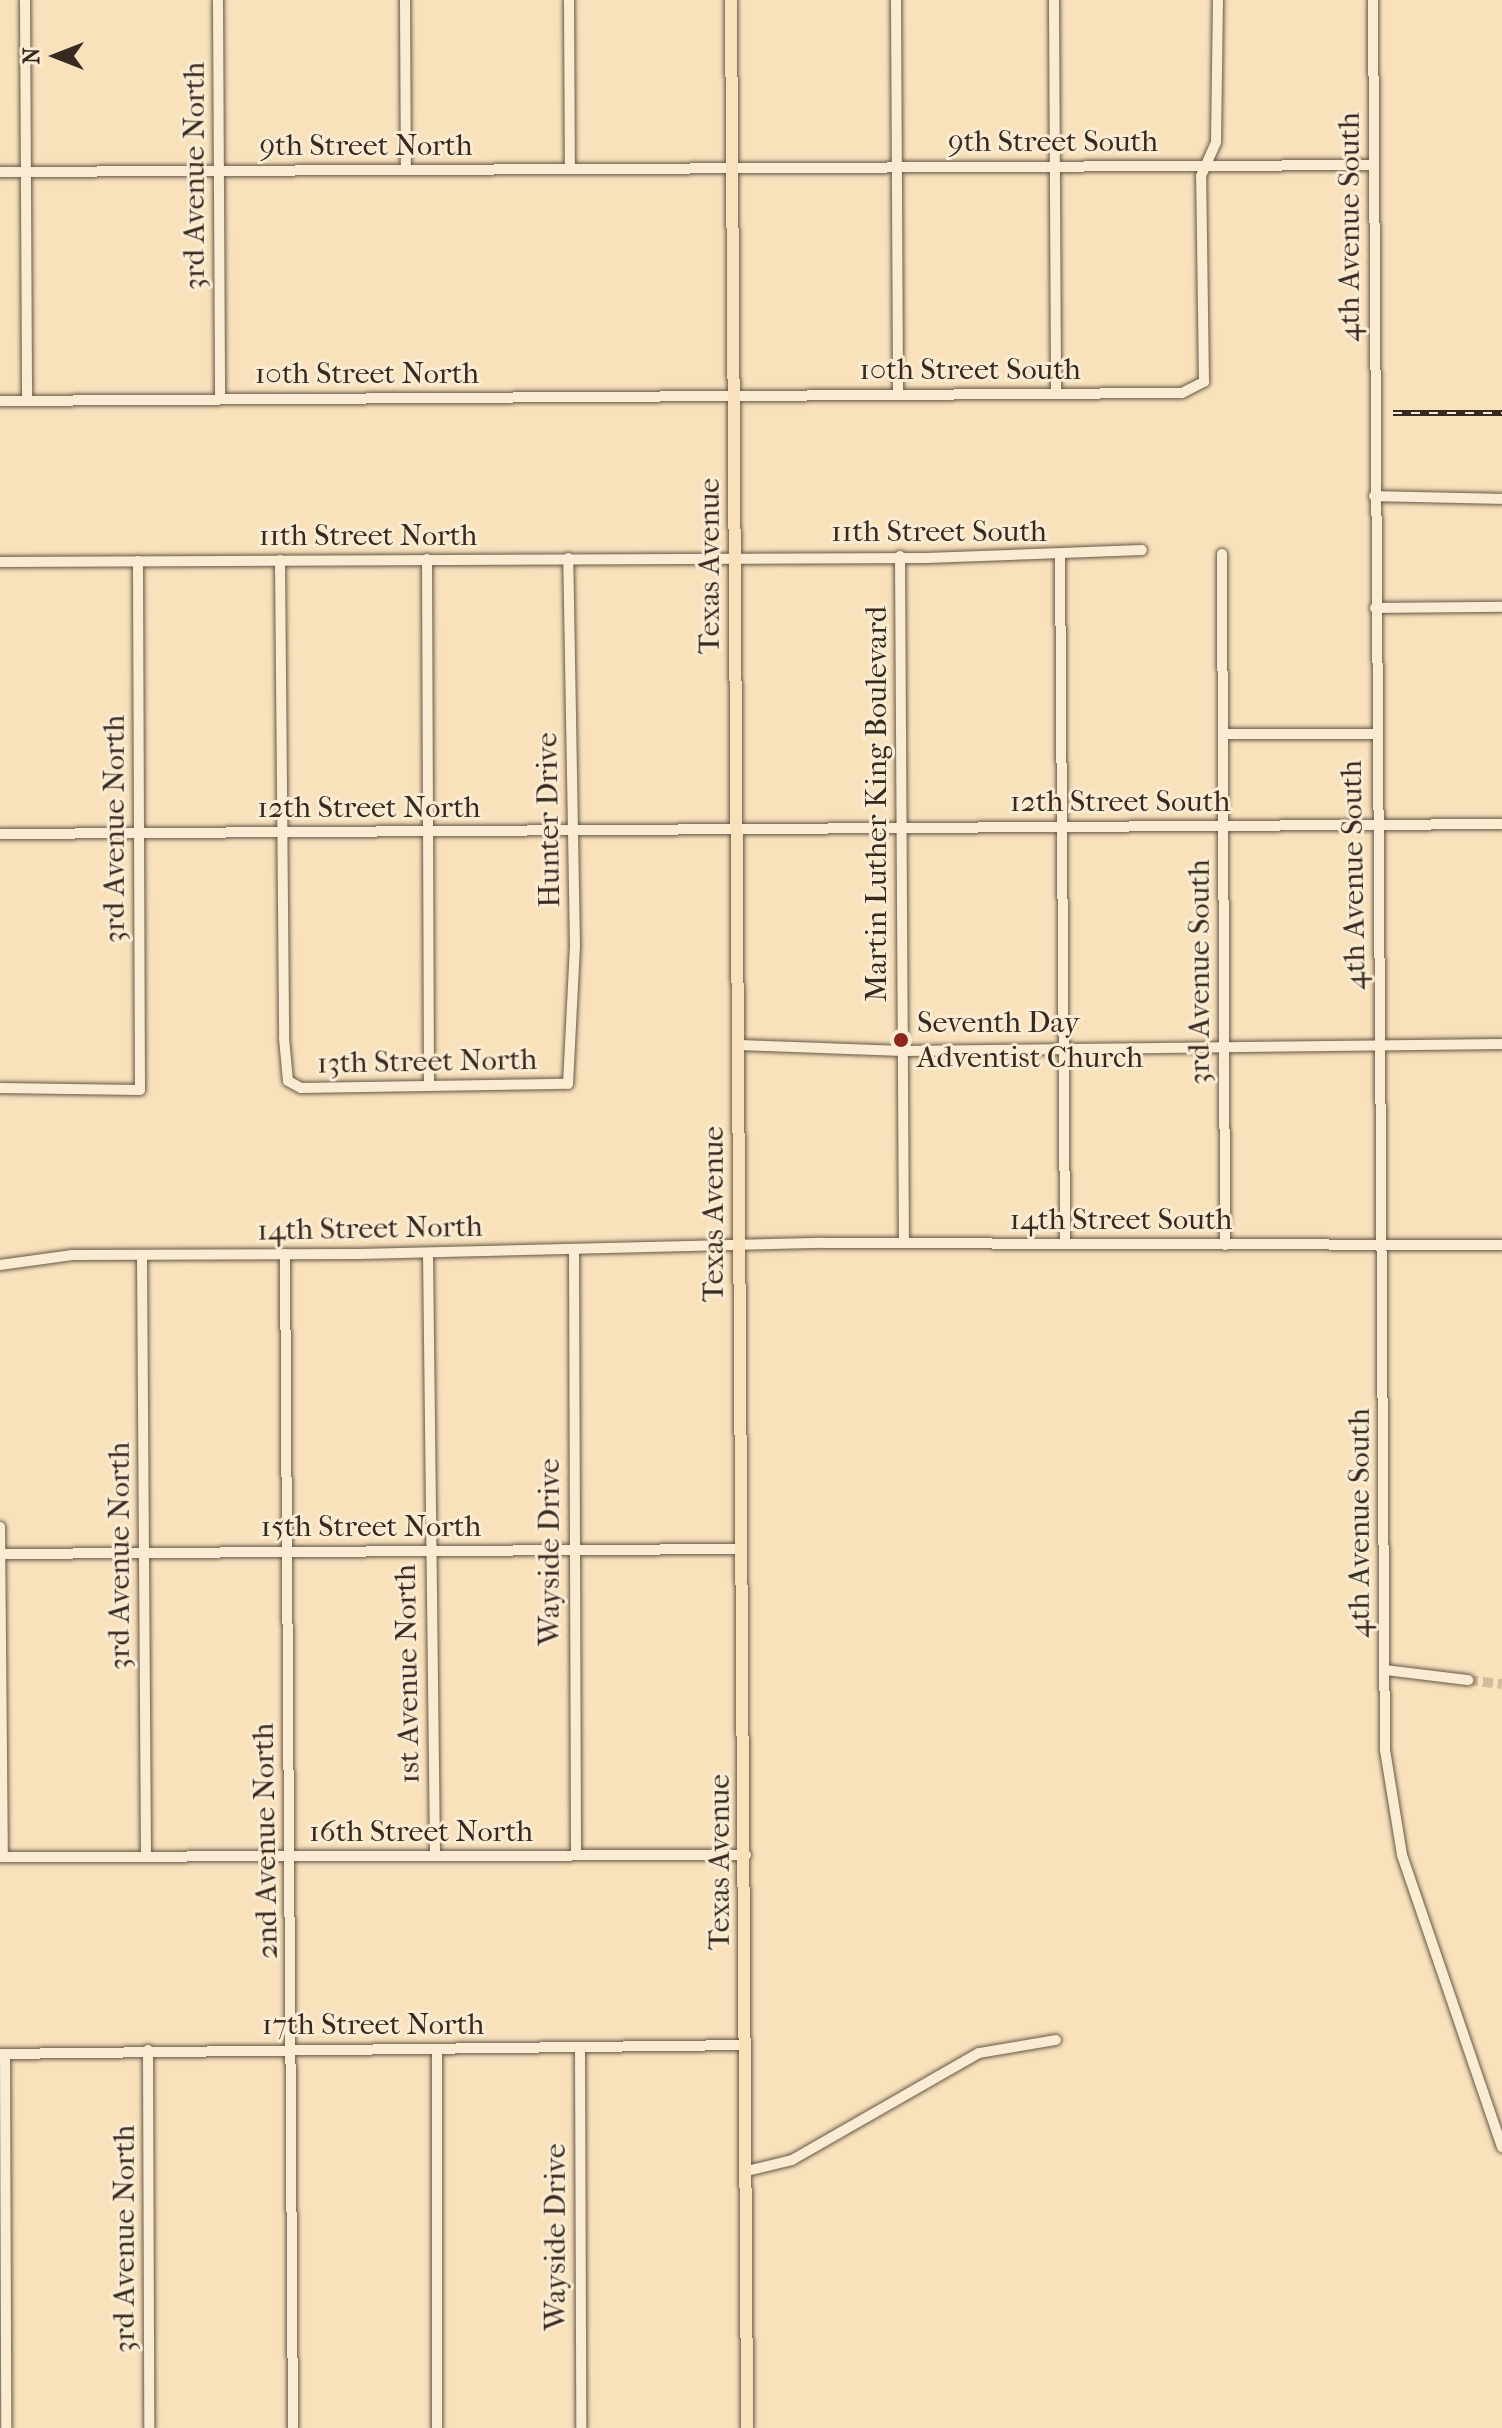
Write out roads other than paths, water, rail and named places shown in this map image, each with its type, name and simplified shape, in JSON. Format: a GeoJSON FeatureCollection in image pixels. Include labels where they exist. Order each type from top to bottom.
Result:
{"type":"FeatureCollection","features":[{"type":"Feature","properties":{"kind":"main road","name":"Texas Avenue"},"geometry":{"type":"LineString","coordinates":[[731,0],[746,1855],[747,2428]]}},
{"type":"Feature","properties":{"kind":"street"},"geometry":{"type":"LineString","coordinates":[[25,0],[27,401]]}},
{"type":"Feature","properties":{"kind":"street","name":"3rd Avenue North"},"geometry":{"type":"LineString","coordinates":[[218,0],[220,399]]}},
{"type":"Feature","properties":{"kind":"street"},"geometry":{"type":"LineString","coordinates":[[405,0],[406,170]]}},
{"type":"Feature","properties":{"kind":"street"},"geometry":{"type":"LineString","coordinates":[[569,0],[570,169]]}},
{"type":"Feature","properties":{"kind":"street"},"geometry":{"type":"LineString","coordinates":[[896,0],[898,395]]}},
{"type":"Feature","properties":{"kind":"street"},"geometry":{"type":"LineString","coordinates":[[1054,0],[1056,394]]}},
{"type":"Feature","properties":{"kind":"street"},"geometry":{"type":"LineString","coordinates":[[1206,165],[1216,142],[1218,0]]}},
{"type":"Feature","properties":{"kind":"street","name":"4th Avenue South"},"geometry":{"type":"LineString","coordinates":[[1373,0],[1374,496],[1383,1246],[1385,1750],[1402,1855],[1502,2147]]}},
{"type":"Feature","properties":{"kind":"street","name":"10th Street South"},"geometry":{"type":"LineString","coordinates":[[734,396],[1182,393],[1204,382],[1201,176],[1206,165]]}},
{"type":"Feature","properties":{"kind":"street","name":"9th Street South"},"geometry":{"type":"LineString","coordinates":[[732,168],[1373,165]]}},
{"type":"Feature","properties":{"kind":"street","name":"9th Street North"},"geometry":{"type":"LineString","coordinates":[[0,172],[732,168]]}},
{"type":"Feature","properties":{"kind":"street","name":"10th Street North"},"geometry":{"type":"LineString","coordinates":[[0,401],[734,396]]}},
{"type":"Feature","properties":{"kind":"street"},"geometry":{"type":"LineString","coordinates":[[1374,496],[1502,499]]}},
{"type":"Feature","properties":{"kind":"street","name":"11th Street South"},"geometry":{"type":"LineString","coordinates":[[735,557],[1060,556],[1142,550]]}},
{"type":"Feature","properties":{"kind":"street","name":"3rd Avenue South"},"geometry":{"type":"LineString","coordinates":[[1222,554],[1225,1245]]}},
{"type":"Feature","properties":{"kind":"street","name":"Martin Luther King Boulevard"},"geometry":{"type":"LineString","coordinates":[[900,556],[904,1243]]}},
{"type":"Feature","properties":{"kind":"street"},"geometry":{"type":"LineString","coordinates":[[1060,556],[1065,1244]]}},
{"type":"Feature","properties":{"kind":"street","name":"11th Street North"},"geometry":{"type":"LineString","coordinates":[[0,562],[735,557]]}},
{"type":"Feature","properties":{"kind":"street","name":"Hunter Drive"},"geometry":{"type":"LineString","coordinates":[[568,558],[575,946],[568,1081]]}},
{"type":"Feature","properties":{"kind":"street"},"geometry":{"type":"LineString","coordinates":[[427,559],[429,1086]]}},
{"type":"Feature","properties":{"kind":"street"},"geometry":{"type":"LineString","coordinates":[[280,560],[283,832]]}},
{"type":"Feature","properties":{"kind":"street","name":"3rd Avenue North"},"geometry":{"type":"LineString","coordinates":[[0,1088],[140,1090],[138,561]]}},
{"type":"Feature","properties":{"kind":"street"},"geometry":{"type":"LineString","coordinates":[[1375,608],[1502,607]]}},
{"type":"Feature","properties":{"kind":"street"},"geometry":{"type":"LineString","coordinates":[[1224,734],[1376,734]]}},
{"type":"Feature","properties":{"kind":"street","name":"12th Street South"},"geometry":{"type":"LineString","coordinates":[[738,829],[1502,824]]}},
{"type":"Feature","properties":{"kind":"street","name":"12th Street North"},"geometry":{"type":"LineString","coordinates":[[0,834],[738,829]]}},
{"type":"Feature","properties":{"kind":"street","name":"13th Street North"},"geometry":{"type":"LineString","coordinates":[[283,832],[288,1078],[301,1088],[568,1081]]}},
{"type":"Feature","properties":{"kind":"street"},"geometry":{"type":"LineString","coordinates":[[739,1045],[903,1051],[1502,1044]]}},
{"type":"Feature","properties":{"kind":"street","name":"14th Street South"},"geometry":{"type":"LineString","coordinates":[[740,1246],[904,1243],[1502,1245]]}},
{"type":"Feature","properties":{"kind":"street","name":"14th Street North"},"geometry":{"type":"LineString","coordinates":[[0,1265],[72,1255],[428,1253],[740,1246]]}},
{"type":"Feature","properties":{"kind":"street","name":"Wayside Drive"},"geometry":{"type":"LineString","coordinates":[[574,1249],[576,1855]]}},
{"type":"Feature","properties":{"kind":"street","name":"1st Avenue North"},"geometry":{"type":"LineString","coordinates":[[428,1253],[435,1856]]}},
{"type":"Feature","properties":{"kind":"street","name":"2nd Avenue North"},"geometry":{"type":"LineString","coordinates":[[285,1254],[293,2428]]}},
{"type":"Feature","properties":{"kind":"street","name":"3rd Avenue North"},"geometry":{"type":"LineString","coordinates":[[142,1255],[146,1856]]}},
{"type":"Feature","properties":{"kind":"street"},"geometry":{"type":"LineString","coordinates":[[0,1527],[1,1857]]}},
{"type":"Feature","properties":{"kind":"street","name":"15th Street North"},"geometry":{"type":"LineString","coordinates":[[0,1554],[742,1549]]}},
{"type":"Feature","properties":{"kind":"street"},"geometry":{"type":"LineString","coordinates":[[1385,1670],[1468,1680]]}},
{"type":"Feature","properties":{"kind":"street","name":"16th Street North"},"geometry":{"type":"LineString","coordinates":[[1,1857],[746,1855]]}},
{"type":"Feature","properties":{"kind":"street"},"geometry":{"type":"LineString","coordinates":[[747,2171],[792,2160],[979,2053],[1056,2040]]}},
{"type":"Feature","properties":{"kind":"street","name":"17th Street North"},"geometry":{"type":"LineString","coordinates":[[2,2054],[746,2045]]}},
{"type":"Feature","properties":{"kind":"street","name":"Wayside Drive"},"geometry":{"type":"LineString","coordinates":[[580,2047],[581,2428]]}},
{"type":"Feature","properties":{"kind":"street"},"geometry":{"type":"LineString","coordinates":[[437,2049],[437,2428]]}},
{"type":"Feature","properties":{"kind":"street","name":"3rd Avenue North"},"geometry":{"type":"LineString","coordinates":[[148,2050],[149,2428]]}},
{"type":"Feature","properties":{"kind":"street"},"geometry":{"type":"LineString","coordinates":[[2,2054],[6,2428]]}},
{"type":"Feature","properties":{"kind":"tunnel"},"geometry":{"type":"LineString","coordinates":[[1468,1680],[1502,1684]]}},
{"type":"Feature","properties":{"kind":"railway"},"geometry":{"type":"LineString","coordinates":[[1393,413],[1502,413]]}},
{"type":"Feature","properties":{"kind":"place","name":"Seventh Day Adventist Church"},"geometry":{"type":"Point","coordinates":[901,1040]}}]}
